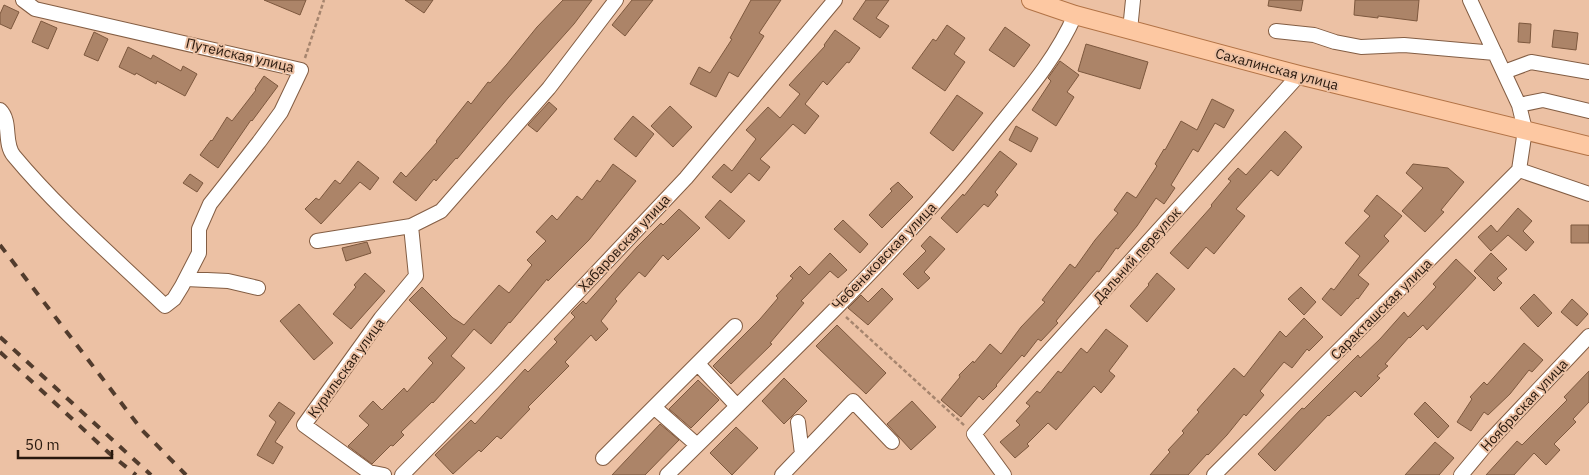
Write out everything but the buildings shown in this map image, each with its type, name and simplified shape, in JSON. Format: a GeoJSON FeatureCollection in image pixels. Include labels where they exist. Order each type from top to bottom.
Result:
{"type":"FeatureCollection","features":[{"type":"Feature","properties":{"kind":"main road","name":"Сахалинская улица"},"geometry":{"type":"LineString","coordinates":[[1032,0],[1075,15],[1299,76],[1589,146]]}},
{"type":"Feature","properties":{"kind":"street","name":"Путейская улица"},"geometry":{"type":"LineString","coordinates":[[0,110],[5,115],[10,150],[36,183],[165,306],[174,299],[199,253],[199,229],[210,204],[260,142],[281,112],[301,70],[35,9],[23,0]]}},
{"type":"Feature","properties":{"kind":"street"},"geometry":{"type":"LineString","coordinates":[[317,242],[411,226],[441,211],[549,88],[616,0]]}},
{"type":"Feature","properties":{"kind":"street","name":"Хабаровская улица"},"geometry":{"type":"LineString","coordinates":[[402,475],[494,381],[686,178],[836,0]]}},
{"type":"Feature","properties":{"kind":"street"},"geometry":{"type":"LineString","coordinates":[[1130,30],[1133,0]]}},
{"type":"Feature","properties":{"kind":"street"},"geometry":{"type":"LineString","coordinates":[[1470,0],[1519,105],[1525,130],[1519,170],[1589,194]]}},
{"type":"Feature","properties":{"kind":"street","name":"Чебеньковская улица"},"geometry":{"type":"LineString","coordinates":[[667,475],[835,308],[952,186],[1043,71],[1065,39],[1075,15]]}},
{"type":"Feature","properties":{"kind":"street"},"geometry":{"type":"LineString","coordinates":[[1276,31],[1314,35],[1335,42],[1361,47],[1404,46],[1495,53]]}},
{"type":"Feature","properties":{"kind":"street"},"geometry":{"type":"LineString","coordinates":[[1504,72],[1531,62],[1589,72]]}},
{"type":"Feature","properties":{"kind":"street","name":"Дальний переулок"},"geometry":{"type":"LineString","coordinates":[[974,434],[1299,76]]}},
{"type":"Feature","properties":{"kind":"street"},"geometry":{"type":"LineString","coordinates":[[1519,105],[1543,100],[1589,111]]}},
{"type":"Feature","properties":{"kind":"street","name":"Саракташская улица"},"geometry":{"type":"LineString","coordinates":[[1214,475],[1519,170]]}},
{"type":"Feature","properties":{"kind":"street","name":"Курильская улица"},"geometry":{"type":"LineString","coordinates":[[384,475],[368,472],[304,425],[381,318],[416,276],[411,226]]}},
{"type":"Feature","properties":{"kind":"street"},"geometry":{"type":"LineString","coordinates":[[184,283],[228,281],[258,288]]}},
{"type":"Feature","properties":{"kind":"street"},"geometry":{"type":"LineString","coordinates":[[603,458],[735,326]]}},
{"type":"Feature","properties":{"kind":"street","name":"Ноябрьская улица"},"geometry":{"type":"LineString","coordinates":[[1461,475],[1486,445],[1589,336]]}},
{"type":"Feature","properties":{"kind":"street"},"geometry":{"type":"LineString","coordinates":[[698,364],[737,406]]}},
{"type":"Feature","properties":{"kind":"street"},"geometry":{"type":"LineString","coordinates":[[782,475],[854,401],[892,442]]}},
{"type":"Feature","properties":{"kind":"street"},"geometry":{"type":"LineString","coordinates":[[655,408],[697,445]]}},
{"type":"Feature","properties":{"kind":"street"},"geometry":{"type":"LineString","coordinates":[[798,422],[802,454]]}},
{"type":"Feature","properties":{"kind":"street"},"geometry":{"type":"LineString","coordinates":[[974,434],[1004,475]]}},
{"type":"Feature","properties":{"kind":"path"},"geometry":{"type":"LineString","coordinates":[[301,70],[324,0]]}},
{"type":"Feature","properties":{"kind":"path"},"geometry":{"type":"LineString","coordinates":[[835,308],[974,434]]}},
{"type":"Feature","properties":{"kind":"railway"},"geometry":{"type":"LineString","coordinates":[[0,245],[142,430],[186,475]]}},
{"type":"Feature","properties":{"kind":"railway"},"geometry":{"type":"LineString","coordinates":[[0,337],[151,475]]}},
{"type":"Feature","properties":{"kind":"railway"},"geometry":{"type":"LineString","coordinates":[[0,352],[109,453],[136,475]]}}]}
